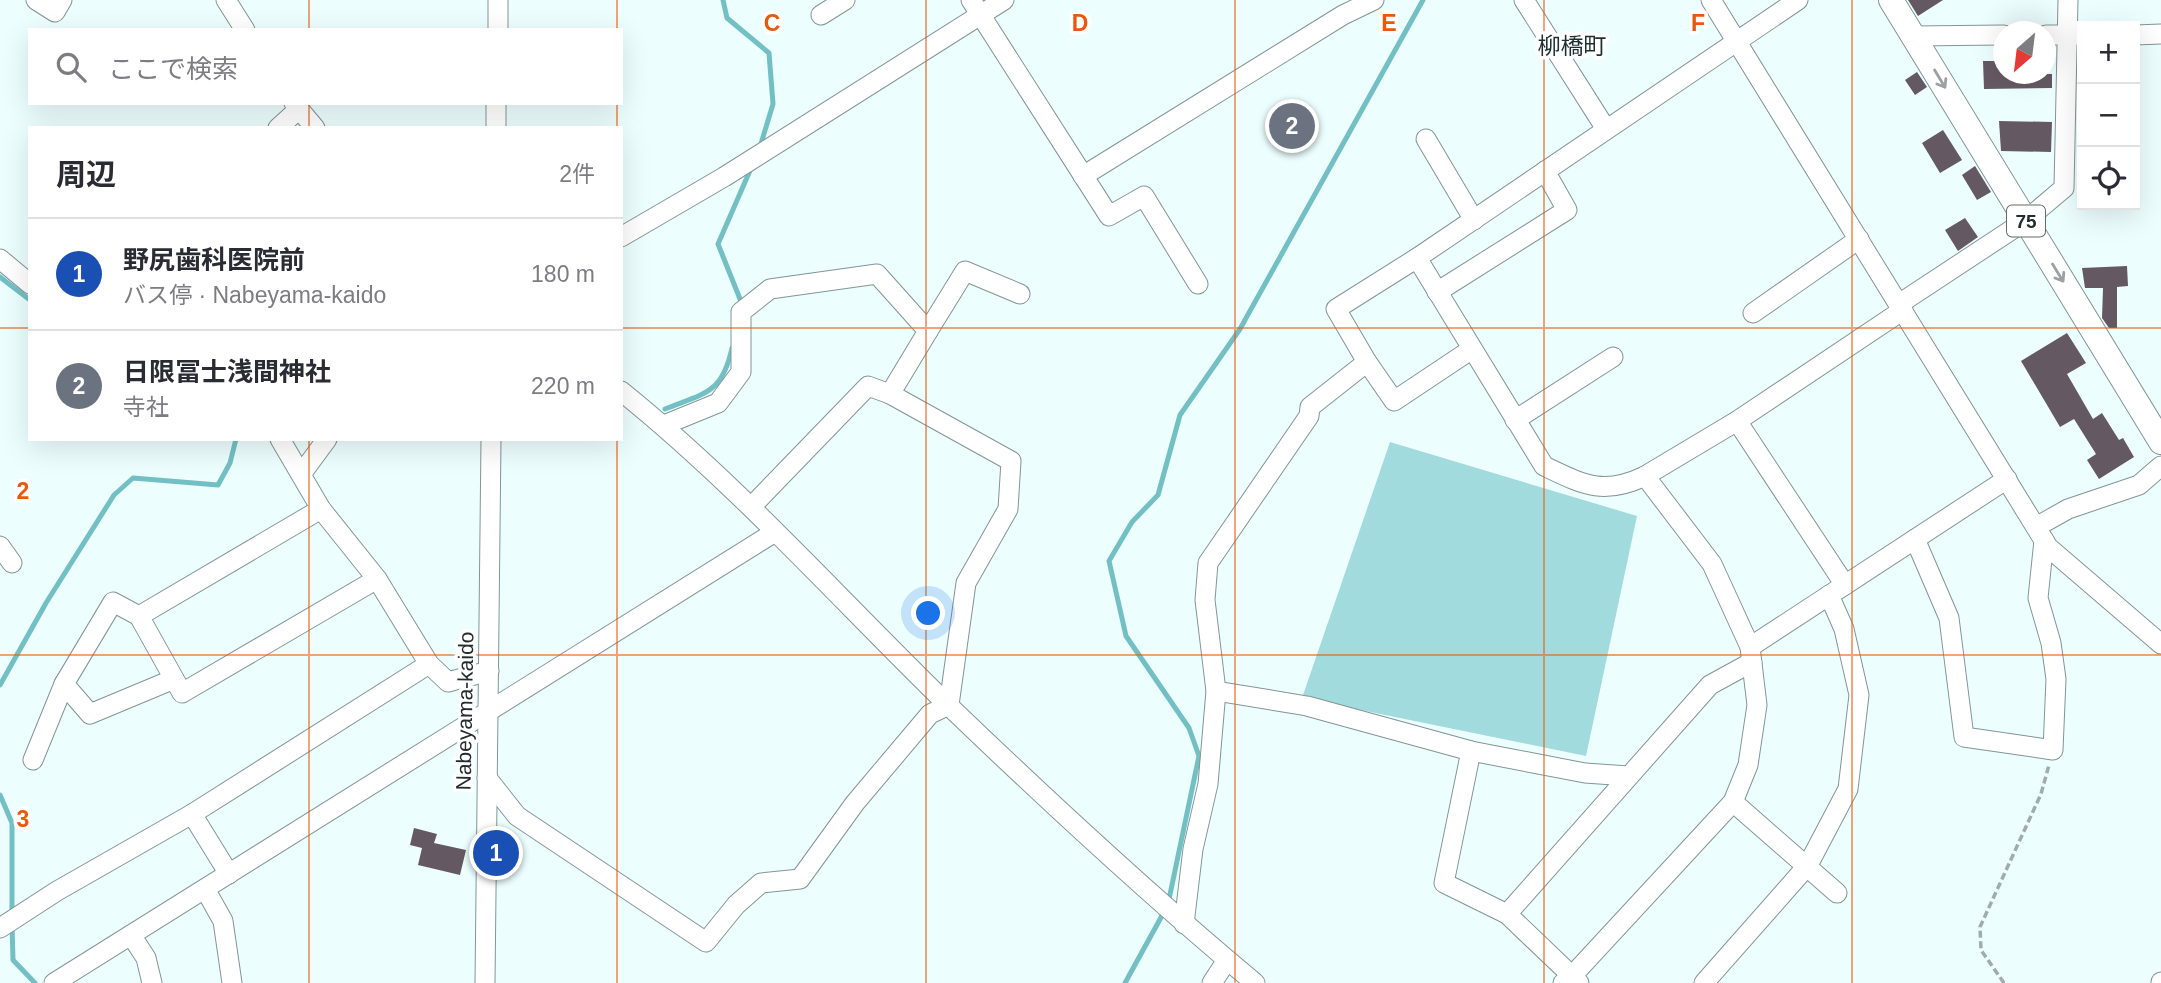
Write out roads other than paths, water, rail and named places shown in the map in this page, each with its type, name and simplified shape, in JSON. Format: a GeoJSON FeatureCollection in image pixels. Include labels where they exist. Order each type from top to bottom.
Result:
{"type":"FeatureCollection","features":[{"type":"Feature","properties":{"kind":"main road","name":"75"},"geometry":{"type":"LineString","coordinates":[[1891,0],[2161,442]]}},
{"type":"Feature","properties":{"kind":"street"},"geometry":{"type":"LineString","coordinates":[[36,0],[55,12],[62,0]]}},
{"type":"Feature","properties":{"kind":"street"},"geometry":{"type":"LineString","coordinates":[[226,0],[244,28]]}},
{"type":"Feature","properties":{"kind":"street"},"geometry":{"type":"LineString","coordinates":[[498,0],[498,28]]}},
{"type":"Feature","properties":{"kind":"street"},"geometry":{"type":"LineString","coordinates":[[821,15],[845,0]]}},
{"type":"Feature","properties":{"kind":"street"},"geometry":{"type":"LineString","coordinates":[[623,236],[724,177],[976,8],[1004,0]]}},
{"type":"Feature","properties":{"kind":"street"},"geometry":{"type":"LineString","coordinates":[[1083,176],[1338,8],[1374,0]]}},
{"type":"Feature","properties":{"kind":"street"},"geometry":{"type":"LineString","coordinates":[[1524,0],[1606,129]]}},
{"type":"Feature","properties":{"kind":"street"},"geometry":{"type":"LineString","coordinates":[[1711,0],[2040,534],[2161,644]]}},
{"type":"Feature","properties":{"kind":"street"},"geometry":{"type":"LineString","coordinates":[[1472,349],[1394,401],[1336,309],[1474,220],[1798,0]]}},
{"type":"Feature","properties":{"kind":"street"},"geometry":{"type":"LineString","coordinates":[[1417,258],[1544,466],[1578,482],[1614,488],[1645,476],[1737,421],[2025,221],[2064,188],[2075,35],[2068,0]]}},
{"type":"Feature","properties":{"kind":"street"},"geometry":{"type":"LineString","coordinates":[[976,8],[1109,216],[1144,196],[1198,284]]}},
{"type":"Feature","properties":{"kind":"street"},"geometry":{"type":"LineString","coordinates":[[2140,35],[2161,34]]}},
{"type":"Feature","properties":{"kind":"street"},"geometry":{"type":"LineString","coordinates":[[2056,35],[2075,35]]}},
{"type":"Feature","properties":{"kind":"street"},"geometry":{"type":"LineString","coordinates":[[1913,36],[1993,36]]}},
{"type":"Feature","properties":{"kind":"street"},"geometry":{"type":"LineString","coordinates":[[496,105],[496,126]]}},
{"type":"Feature","properties":{"kind":"street"},"geometry":{"type":"LineString","coordinates":[[280,126],[296,106],[313,126]]}},
{"type":"Feature","properties":{"kind":"street"},"geometry":{"type":"LineString","coordinates":[[1426,139],[1474,220]]}},
{"type":"Feature","properties":{"kind":"street"},"geometry":{"type":"LineString","coordinates":[[1437,292],[1567,210],[1545,171]]}},
{"type":"Feature","properties":{"kind":"street"},"geometry":{"type":"LineString","coordinates":[[1753,313],[1859,239]]}},
{"type":"Feature","properties":{"kind":"street"},"geometry":{"type":"LineString","coordinates":[[0,259],[28,282]]}},
{"type":"Feature","properties":{"kind":"street"},"geometry":{"type":"LineString","coordinates":[[890,394],[965,271],[1020,294]]}},
{"type":"Feature","properties":{"kind":"street"},"geometry":{"type":"LineString","coordinates":[[664,425],[718,403],[741,372],[741,313],[770,289],[877,275],[928,331]]}},
{"type":"Feature","properties":{"kind":"street"},"geometry":{"type":"LineString","coordinates":[[1515,419],[1613,357]]}},
{"type":"Feature","properties":{"kind":"street"},"geometry":{"type":"LineString","coordinates":[[1184,924],[1193,849],[1208,784],[1216,691],[1205,600],[1208,563],[1309,416],[1310,407],[1367,362]]}},
{"type":"Feature","properties":{"kind":"street"},"geometry":{"type":"LineString","coordinates":[[751,507],[868,386],[890,394],[1011,461],[1008,509],[966,583],[949,705]]}},
{"type":"Feature","properties":{"kind":"street"},"geometry":{"type":"LineString","coordinates":[[623,393],[664,425],[751,507],[949,705],[1184,924],[1255,983]]}},
{"type":"Feature","properties":{"kind":"street"},"geometry":{"type":"LineString","coordinates":[[1704,983],[1808,866],[1848,789],[1859,695],[1837,590],[1737,421]]}},
{"type":"Feature","properties":{"kind":"street"},"geometry":{"type":"LineString","coordinates":[[281,441],[321,509],[377,579],[429,664],[448,682],[489,671]]}},
{"type":"Feature","properties":{"kind":"street"},"geometry":{"type":"LineString","coordinates":[[302,473],[326,441]]}},
{"type":"Feature","properties":{"kind":"street","name":"Nabeyama-kaido"},"geometry":{"type":"LineString","coordinates":[[485,983],[491,441]]}},
{"type":"Feature","properties":{"kind":"street"},"geometry":{"type":"LineString","coordinates":[[1915,539],[1949,618],[1964,737],[2053,750],[2056,679],[2051,643],[2038,598],[2040,534],[2068,509],[2139,485],[2161,466]]}},
{"type":"Feature","properties":{"kind":"street"},"geometry":{"type":"LineString","coordinates":[[1472,751],[1444,883],[1507,914],[1571,981],[1733,802],[1748,765],[1757,705],[1751,654],[1712,564],[1645,476]]}},
{"type":"Feature","properties":{"kind":"street"},"geometry":{"type":"LineString","coordinates":[[1507,914],[1710,684],[1837,590],[2007,480]]}},
{"type":"Feature","properties":{"kind":"street"},"geometry":{"type":"LineString","coordinates":[[139,616],[321,509]]}},
{"type":"Feature","properties":{"kind":"street"},"geometry":{"type":"LineString","coordinates":[[54,983],[775,532]]}},
{"type":"Feature","properties":{"kind":"street"},"geometry":{"type":"LineString","coordinates":[[0,545],[12,563]]}},
{"type":"Feature","properties":{"kind":"street"},"geometry":{"type":"LineString","coordinates":[[33,760],[64,684],[113,602],[139,616],[182,693],[377,579]]}},
{"type":"Feature","properties":{"kind":"street"},"geometry":{"type":"LineString","coordinates":[[0,928],[57,891],[192,814],[429,664]]}},
{"type":"Feature","properties":{"kind":"street"},"geometry":{"type":"LineString","coordinates":[[64,684],[90,714],[174,679]]}},
{"type":"Feature","properties":{"kind":"street"},"geometry":{"type":"LineString","coordinates":[[1216,691],[1307,706],[1472,751],[1585,774],[1628,776]]}},
{"type":"Feature","properties":{"kind":"street"},"geometry":{"type":"LineString","coordinates":[[487,778],[517,816],[706,942],[736,905],[761,883],[800,879],[855,803],[930,714],[949,705]]}},
{"type":"Feature","properties":{"kind":"street"},"geometry":{"type":"LineString","coordinates":[[1733,802],[1837,893]]}},
{"type":"Feature","properties":{"kind":"street"},"geometry":{"type":"LineString","coordinates":[[192,814],[229,874]]}},
{"type":"Feature","properties":{"kind":"street"},"geometry":{"type":"LineString","coordinates":[[205,889],[223,921],[232,983]]}},
{"type":"Feature","properties":{"kind":"street"},"geometry":{"type":"LineString","coordinates":[[131,935],[146,958],[152,983]]}},
{"type":"Feature","properties":{"kind":"street"},"geometry":{"type":"LineString","coordinates":[[1212,983],[1227,960]]}},
{"type":"Feature","properties":{"kind":"waterway"},"geometry":{"type":"LineString","coordinates":[[723,0],[727,18],[769,53],[773,104],[760,147]]}},
{"type":"Feature","properties":{"kind":"waterway"},"geometry":{"type":"LineString","coordinates":[[1168,904],[1199,756],[1189,728],[1126,636],[1109,561],[1132,522],[1158,495],[1180,415],[1240,329],[1423,0]]}},
{"type":"Feature","properties":{"kind":"waterway"},"geometry":{"type":"LineString","coordinates":[[742,304],[718,244],[752,166]]}},
{"type":"Feature","properties":{"kind":"waterway"},"geometry":{"type":"LineString","coordinates":[[0,277],[28,298]]}},
{"type":"Feature","properties":{"kind":"waterway"},"geometry":{"type":"LineString","coordinates":[[665,409],[710,390],[723,375],[732,348]]}},
{"type":"Feature","properties":{"kind":"waterway"},"geometry":{"type":"LineString","coordinates":[[0,685],[46,603],[114,495],[133,478],[218,485],[230,463],[236,441]]}},
{"type":"Feature","properties":{"kind":"waterway"},"geometry":{"type":"LineString","coordinates":[[0,795],[12,823],[12,915]]}},
{"type":"Feature","properties":{"kind":"waterway"},"geometry":{"type":"LineString","coordinates":[[1125,983],[1164,912]]}},
{"type":"Feature","properties":{"kind":"waterway"},"geometry":{"type":"LineString","coordinates":[[12,925],[13,960],[35,983]]}},
{"type":"Feature","properties":{"kind":"place","name":"日限冨士浅間神社"},"geometry":{"type":"Point","coordinates":[1292,126]}},
{"type":"Feature","properties":{"kind":"place","name":"野尻歯科医院前"},"geometry":{"type":"Point","coordinates":[496,853]}},
{"type":"Feature","properties":{"kind":"district","name":"柳橋町"},"geometry":{"type":"Point","coordinates":[1572,46]}}]}
